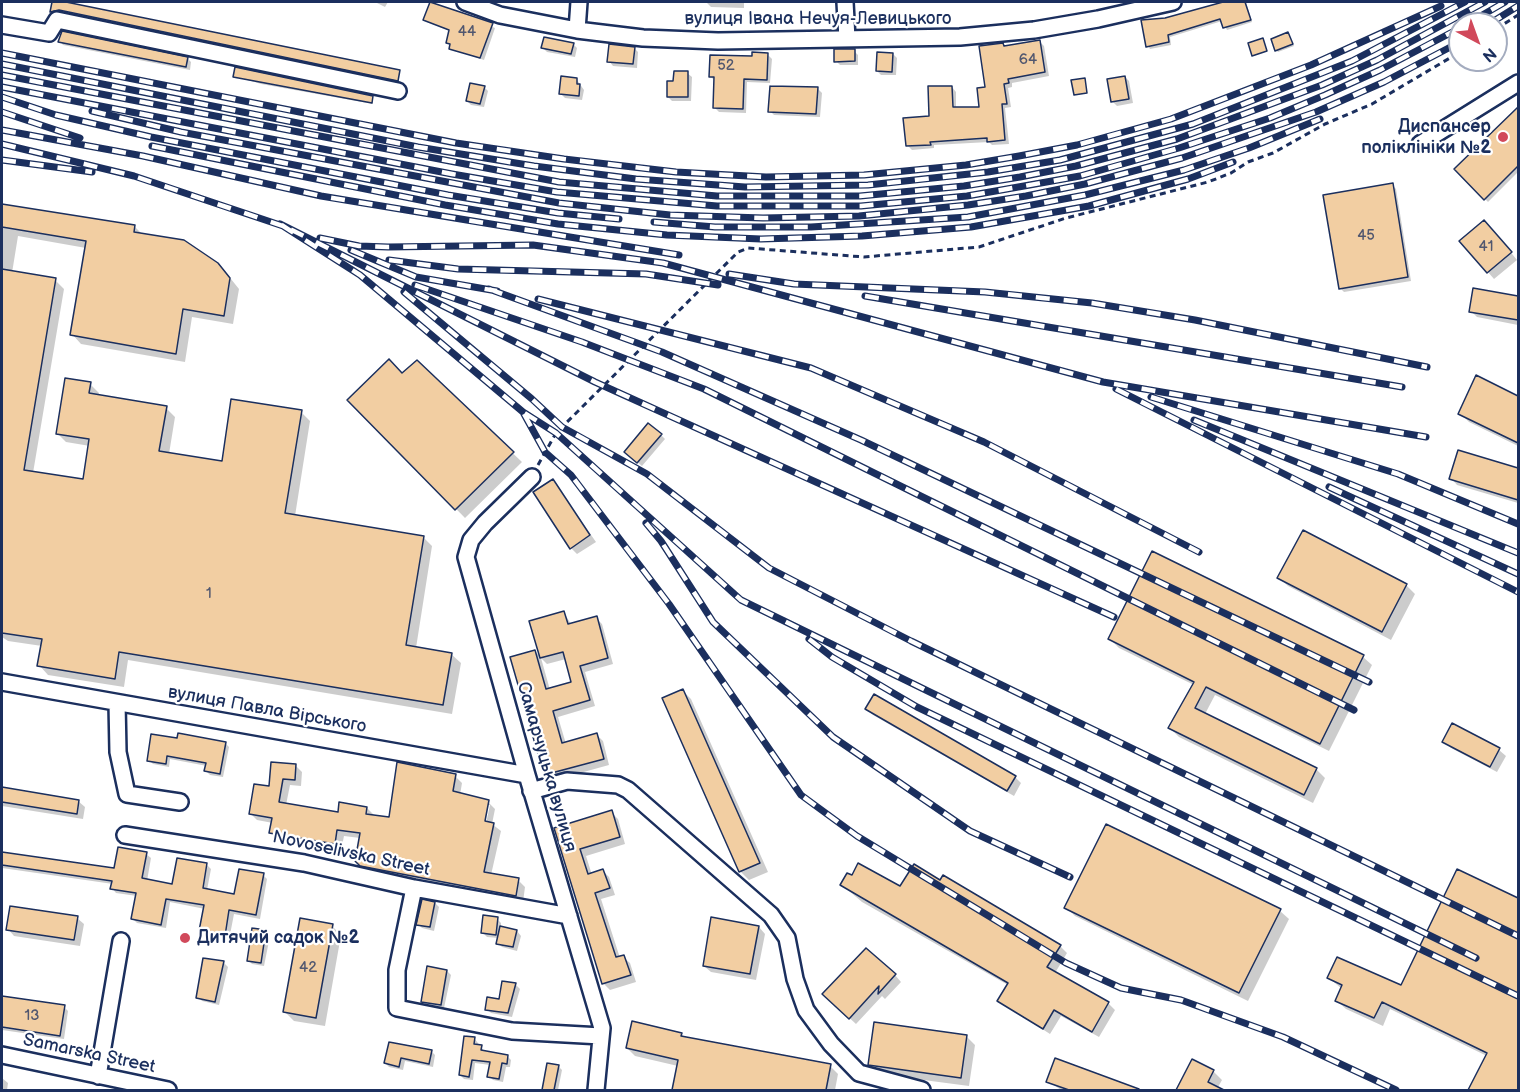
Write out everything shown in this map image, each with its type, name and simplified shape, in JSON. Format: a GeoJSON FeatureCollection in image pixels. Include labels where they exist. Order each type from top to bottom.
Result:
{"type":"FeatureCollection","features":[{"type":"Feature","properties":{"kind":"street","name":"вулиця Івана Нечуя-Левицького"},"geometry":{"type":"LineString","coordinates":[[466,2],[500,15],[577,30],[643,38],[718,41],[960,37],[1023,31],[1173,2]]}},
{"type":"Feature","properties":{"kind":"street"},"geometry":{"type":"LineString","coordinates":[[577,30],[579,2]]}},
{"type":"Feature","properties":{"kind":"street"},"geometry":{"type":"LineString","coordinates":[[845,2],[847,39]]}},
{"type":"Feature","properties":{"kind":"street"},"geometry":{"type":"LineString","coordinates":[[2,25],[49,33],[57,20],[398,91]]}},
{"type":"Feature","properties":{"kind":"street"},"geometry":{"type":"LineString","coordinates":[[1420,144],[1518,83]]}},
{"type":"Feature","properties":{"kind":"street","name":"Самарчуцька вулиця"},"geometry":{"type":"LineString","coordinates":[[532,477],[485,523],[471,540],[466,557],[531,791],[602,1028],[596,1090]]}},
{"type":"Feature","properties":{"kind":"street","name":"вулиця Павла Вірського"},"geometry":{"type":"LineString","coordinates":[[2,682],[527,776]]}},
{"type":"Feature","properties":{"kind":"street"},"geometry":{"type":"LineString","coordinates":[[117,703],[118,752],[128,794],[180,802]]}},
{"type":"Feature","properties":{"kind":"street"},"geometry":{"type":"LineString","coordinates":[[531,791],[567,781],[618,784],[628,790],[771,915],[787,938],[795,980],[806,1010],[831,1044],[859,1073],[922,1090]]}},
{"type":"Feature","properties":{"kind":"street","name":"Novoselivska Street"},"geometry":{"type":"LineString","coordinates":[[124,835],[304,862],[414,888],[569,916]]}},
{"type":"Feature","properties":{"kind":"street"},"geometry":{"type":"LineString","coordinates":[[414,888],[397,969],[397,1008],[512,1031],[601,1036]]}},
{"type":"Feature","properties":{"kind":"street"},"geometry":{"type":"LineString","coordinates":[[98,1076],[121,941]]}},
{"type":"Feature","properties":{"kind":"street","name":"Samarska Street"},"geometry":{"type":"LineString","coordinates":[[2,1055],[168,1090]]}},
{"type":"Feature","properties":{"kind":"path"},"geometry":{"type":"LineString","coordinates":[[532,477],[556,433],[738,252],[748,248],[864,257],[979,247],[1066,218],[1208,182],[1231,173],[1248,162],[1273,153],[1325,124],[1372,104],[1448,59]]}},
{"type":"Feature","properties":{"kind":"building"},"geometry":{"type":"Polygon","coordinates":[[[52,2],[66,2],[400,70],[398,81],[59,10],[50,12],[52,2]]]}},
{"type":"Feature","properties":{"kind":"building"},"geometry":{"type":"Polygon","coordinates":[[[430,2],[493,23],[480,58],[449,49],[450,44],[446,43],[449,30],[423,20],[430,2]]]}},
{"type":"Feature","properties":{"kind":"building"},"geometry":{"type":"Polygon","coordinates":[[[1223,2],[1245,2],[1251,20],[1223,28],[1220,19],[1168,35],[1169,42],[1146,47],[1141,20],[1165,18],[1223,2]]]}},
{"type":"Feature","properties":{"kind":"building"},"geometry":{"type":"Polygon","coordinates":[[[62,31],[188,57],[186,67],[58,42],[62,31]]]}},
{"type":"Feature","properties":{"kind":"building"},"geometry":{"type":"Polygon","coordinates":[[[1288,32],[1293,44],[1275,51],[1271,39],[1288,32]]]}},
{"type":"Feature","properties":{"kind":"building"},"geometry":{"type":"Polygon","coordinates":[[[544,37],[574,43],[571,54],[541,48],[544,37]]]}},
{"type":"Feature","properties":{"kind":"building"},"geometry":{"type":"Polygon","coordinates":[[[1263,38],[1267,51],[1252,56],[1248,43],[1263,38]]]}},
{"type":"Feature","properties":{"kind":"building"},"geometry":{"type":"Polygon","coordinates":[[[1040,40],[1045,72],[1008,79],[1009,83],[1004,84],[1007,104],[1002,104],[1005,140],[987,142],[987,138],[906,146],[903,118],[929,116],[928,86],[952,86],[953,107],[979,107],[977,88],[985,87],[979,46],[1003,43],[1004,46],[1040,40]]]}},
{"type":"Feature","properties":{"kind":"building"},"geometry":{"type":"Polygon","coordinates":[[[609,44],[635,47],[633,64],[607,62],[609,44]]]}},
{"type":"Feature","properties":{"kind":"building"},"geometry":{"type":"Polygon","coordinates":[[[834,49],[855,49],[855,61],[834,62],[834,49]]]}},
{"type":"Feature","properties":{"kind":"building"},"geometry":{"type":"Polygon","coordinates":[[[752,52],[768,53],[767,80],[744,79],[743,109],[713,108],[714,77],[709,77],[710,55],[752,56],[752,52]]]}},
{"type":"Feature","properties":{"kind":"building"},"geometry":{"type":"Polygon","coordinates":[[[877,52],[893,53],[892,72],[876,71],[877,52]]]}},
{"type":"Feature","properties":{"kind":"building"},"geometry":{"type":"Polygon","coordinates":[[[235,67],[373,96],[372,103],[233,77],[235,67]]]}},
{"type":"Feature","properties":{"kind":"building"},"geometry":{"type":"Polygon","coordinates":[[[674,71],[688,71],[688,97],[667,97],[667,81],[673,81],[674,71]]]}},
{"type":"Feature","properties":{"kind":"building"},"geometry":{"type":"Polygon","coordinates":[[[561,76],[577,78],[577,84],[580,84],[579,96],[559,94],[561,76]]]}},
{"type":"Feature","properties":{"kind":"building"},"geometry":{"type":"Polygon","coordinates":[[[1125,76],[1129,99],[1111,102],[1107,79],[1125,76]]]}},
{"type":"Feature","properties":{"kind":"building"},"geometry":{"type":"Polygon","coordinates":[[[1085,78],[1087,93],[1074,95],[1071,80],[1085,78]]]}},
{"type":"Feature","properties":{"kind":"building"},"geometry":{"type":"Polygon","coordinates":[[[470,83],[485,86],[480,104],[466,101],[470,83]]]}},
{"type":"Feature","properties":{"kind":"building"},"geometry":{"type":"Polygon","coordinates":[[[770,86],[818,87],[816,114],[768,112],[770,86]]]}},
{"type":"Feature","properties":{"kind":"building","name":"Диспансер поліклініки №2"},"geometry":{"type":"Polygon","coordinates":[[[1518,107],[1518,166],[1484,200],[1454,169],[1518,107]]]}},
{"type":"Feature","properties":{"kind":"building"},"geometry":{"type":"Polygon","coordinates":[[[1393,183],[1408,277],[1339,289],[1323,195],[1393,183]]]}},
{"type":"Feature","properties":{"kind":"building"},"geometry":{"type":"Polygon","coordinates":[[[2,204],[135,225],[134,232],[184,240],[218,263],[230,278],[224,316],[183,309],[176,354],[70,335],[86,241],[2,227],[2,204]]]}},
{"type":"Feature","properties":{"kind":"building"},"geometry":{"type":"Polygon","coordinates":[[[1484,220],[1512,252],[1487,273],[1459,241],[1484,220]]]}},
{"type":"Feature","properties":{"kind":"building"},"geometry":{"type":"Polygon","coordinates":[[[2,269],[56,278],[24,470],[83,479],[89,439],[56,434],[65,378],[91,382],[89,393],[167,406],[159,451],[222,461],[231,399],[302,410],[285,513],[424,536],[406,645],[452,653],[443,705],[119,652],[115,679],[37,666],[42,639],[2,633],[2,269]]]}},
{"type":"Feature","properties":{"kind":"building"},"geometry":{"type":"Polygon","coordinates":[[[1473,288],[1518,296],[1518,320],[1469,312],[1473,288]]]}},
{"type":"Feature","properties":{"kind":"building"},"geometry":{"type":"Polygon","coordinates":[[[389,359],[402,373],[417,360],[514,452],[455,510],[347,400],[389,359]]]}},
{"type":"Feature","properties":{"kind":"building"},"geometry":{"type":"Polygon","coordinates":[[[1476,375],[1518,396],[1518,443],[1458,414],[1476,375]]]}},
{"type":"Feature","properties":{"kind":"building"},"geometry":{"type":"Polygon","coordinates":[[[648,423],[662,434],[637,463],[624,452],[648,423]]]}},
{"type":"Feature","properties":{"kind":"building"},"geometry":{"type":"Polygon","coordinates":[[[1458,450],[1518,468],[1518,500],[1449,479],[1458,450]]]}},
{"type":"Feature","properties":{"kind":"building"},"geometry":{"type":"Polygon","coordinates":[[[553,479],[590,535],[570,549],[533,492],[553,479]]]}},
{"type":"Feature","properties":{"kind":"building"},"geometry":{"type":"Polygon","coordinates":[[[1303,530],[1407,584],[1382,632],[1277,578],[1303,530]]]}},
{"type":"Feature","properties":{"kind":"building"},"geometry":{"type":"Polygon","coordinates":[[[1152,551],[1364,655],[1320,744],[1206,687],[1195,708],[1317,768],[1304,795],[1168,728],[1194,682],[1108,639],[1152,551]]]}},
{"type":"Feature","properties":{"kind":"building"},"geometry":{"type":"Polygon","coordinates":[[[564,611],[568,624],[597,616],[608,658],[580,666],[590,700],[553,711],[562,743],[597,733],[604,759],[544,775],[510,657],[535,650],[546,689],[571,682],[563,652],[540,658],[529,621],[564,611]]]}},
{"type":"Feature","properties":{"kind":"building"},"geometry":{"type":"Polygon","coordinates":[[[683,689],[760,863],[739,872],[662,698],[683,689]]]}},
{"type":"Feature","properties":{"kind":"building"},"geometry":{"type":"Polygon","coordinates":[[[874,694],[1016,776],[1007,791],[865,709],[874,694]]]}},
{"type":"Feature","properties":{"kind":"building"},"geometry":{"type":"Polygon","coordinates":[[[1452,723],[1500,748],[1490,767],[1442,742],[1452,723]]]}},
{"type":"Feature","properties":{"kind":"building"},"geometry":{"type":"Polygon","coordinates":[[[178,733],[226,742],[220,774],[204,771],[206,763],[167,756],[166,764],[147,761],[151,734],[177,738],[178,733]]]}},
{"type":"Feature","properties":{"kind":"building"},"geometry":{"type":"Polygon","coordinates":[[[271,762],[296,764],[295,780],[283,779],[279,802],[338,812],[339,802],[367,807],[366,814],[389,817],[397,762],[456,774],[453,791],[489,800],[485,821],[494,823],[484,872],[519,878],[516,896],[360,866],[355,861],[360,833],[337,830],[335,844],[269,833],[272,818],[249,814],[254,784],[269,786],[271,762]]]}},
{"type":"Feature","properties":{"kind":"building"},"geometry":{"type":"Polygon","coordinates":[[[2,787],[79,800],[77,814],[2,802],[2,787]]]}},
{"type":"Feature","properties":{"kind":"building"},"geometry":{"type":"Polygon","coordinates":[[[612,810],[620,837],[580,849],[588,874],[603,869],[610,888],[595,893],[616,957],[624,955],[631,975],[602,984],[554,828],[612,810]]]}},
{"type":"Feature","properties":{"kind":"building"},"geometry":{"type":"Polygon","coordinates":[[[1106,824],[1281,909],[1239,993],[1064,908],[1106,824]]]}},
{"type":"Feature","properties":{"kind":"building"},"geometry":{"type":"Polygon","coordinates":[[[118,847],[147,852],[142,878],[172,884],[177,858],[207,863],[203,888],[234,894],[239,869],[264,873],[256,915],[229,910],[225,936],[199,931],[204,905],[166,899],[161,925],[131,919],[136,893],[110,889],[112,881],[2,865],[2,852],[114,868],[118,847]]]}},
{"type":"Feature","properties":{"kind":"building"},"geometry":{"type":"Polygon","coordinates":[[[858,863],[900,886],[914,864],[940,880],[943,875],[1061,945],[1047,967],[1109,1002],[1092,1032],[1054,1010],[1043,1029],[997,1001],[1008,983],[840,885],[847,873],[852,875],[858,863]]]}},
{"type":"Feature","properties":{"kind":"building"},"geometry":{"type":"Polygon","coordinates":[[[1457,869],[1518,898],[1518,1090],[1468,1090],[1487,1053],[1382,1002],[1374,1018],[1335,1001],[1342,985],[1327,978],[1337,957],[1401,985],[1457,869]]]}},
{"type":"Feature","properties":{"kind":"building"},"geometry":{"type":"Polygon","coordinates":[[[422,899],[435,902],[430,927],[416,925],[422,899]]]}},
{"type":"Feature","properties":{"kind":"building"},"geometry":{"type":"Polygon","coordinates":[[[10,906],[78,916],[74,940],[6,930],[10,906]]]}},
{"type":"Feature","properties":{"kind":"building"},"geometry":{"type":"Polygon","coordinates":[[[483,915],[498,917],[496,935],[481,933],[483,915]]]}},
{"type":"Feature","properties":{"kind":"building"},"geometry":{"type":"Polygon","coordinates":[[[711,917],[759,926],[750,974],[703,966],[711,917]]]}},
{"type":"Feature","properties":{"kind":"building"},"geometry":{"type":"Polygon","coordinates":[[[300,918],[333,924],[316,1018],[283,1012],[300,918]]]}},
{"type":"Feature","properties":{"kind":"building"},"geometry":{"type":"Polygon","coordinates":[[[500,926],[517,930],[513,947],[496,944],[500,926]]]}},
{"type":"Feature","properties":{"kind":"building"},"geometry":{"type":"Polygon","coordinates":[[[252,928],[266,930],[261,963],[247,961],[252,928]]]}},
{"type":"Feature","properties":{"kind":"building"},"geometry":{"type":"Polygon","coordinates":[[[866,948],[896,974],[878,994],[879,986],[849,1019],[822,994],[866,948]]]}},
{"type":"Feature","properties":{"kind":"building"},"geometry":{"type":"Polygon","coordinates":[[[203,958],[224,961],[215,1002],[196,998],[203,958]]]}},
{"type":"Feature","properties":{"kind":"building"},"geometry":{"type":"Polygon","coordinates":[[[427,966],[447,970],[441,1005],[421,1002],[427,966]]]}},
{"type":"Feature","properties":{"kind":"building"},"geometry":{"type":"Polygon","coordinates":[[[502,981],[516,983],[508,1013],[485,1010],[487,997],[499,999],[502,981]]]}},
{"type":"Feature","properties":{"kind":"building"},"geometry":{"type":"Polygon","coordinates":[[[2,996],[65,1005],[60,1036],[2,1027],[2,996]]]}},
{"type":"Feature","properties":{"kind":"building"},"geometry":{"type":"Polygon","coordinates":[[[632,1021],[682,1033],[681,1036],[831,1064],[826,1090],[672,1090],[678,1060],[626,1048],[632,1021]]]}},
{"type":"Feature","properties":{"kind":"building"},"geometry":{"type":"Polygon","coordinates":[[[874,1022],[967,1035],[961,1078],[868,1065],[874,1022]]]}},
{"type":"Feature","properties":{"kind":"building"},"geometry":{"type":"Polygon","coordinates":[[[464,1036],[475,1037],[474,1044],[482,1045],[481,1050],[508,1055],[507,1064],[502,1063],[499,1079],[487,1077],[490,1062],[472,1060],[469,1077],[459,1075],[464,1036]]]}},
{"type":"Feature","properties":{"kind":"building"},"geometry":{"type":"Polygon","coordinates":[[[389,1042],[432,1050],[429,1064],[401,1058],[399,1067],[384,1063],[389,1042]]]}},
{"type":"Feature","properties":{"kind":"building"},"geometry":{"type":"Polygon","coordinates":[[[1055,1058],[1139,1090],[1069,1090],[1046,1082],[1055,1058]]]}},
{"type":"Feature","properties":{"kind":"building"},"geometry":{"type":"Polygon","coordinates":[[[1192,1059],[1214,1070],[1208,1082],[1224,1090],[1176,1090],[1192,1059]]]}},
{"type":"Feature","properties":{"kind":"building"},"geometry":{"type":"Polygon","coordinates":[[[547,1063],[559,1065],[554,1090],[542,1090],[547,1063]]]}},
{"type":"Feature","properties":{"kind":"railway"},"geometry":{"type":"LineString","coordinates":[[2,64],[418,147],[534,166],[636,179],[745,187],[868,185],[988,172],[1060,160],[1193,124],[1352,61],[1465,2]]}},
{"type":"Feature","properties":{"kind":"railway"},"geometry":{"type":"LineString","coordinates":[[2,75],[559,182],[717,196],[860,196],[964,186],[1020,177],[1076,166],[1177,139],[1322,85],[1377,60],[1485,2]]}},
{"type":"Feature","properties":{"kind":"railway"},"geometry":{"type":"LineString","coordinates":[[1488,12],[1505,2]]}},
{"type":"Feature","properties":{"kind":"railway"},"geometry":{"type":"LineString","coordinates":[[2,53],[456,143],[564,159],[676,172],[766,177],[864,175],[966,165],[1019,156],[1077,145],[1171,119],[1311,65],[1441,6]]}},
{"type":"Feature","properties":{"kind":"railway"},"geometry":{"type":"LineString","coordinates":[[1508,12],[1518,6]]}},
{"type":"Feature","properties":{"kind":"railway"},"geometry":{"type":"LineString","coordinates":[[2,87],[452,174],[557,192],[717,206],[861,206],[967,196],[1080,176],[1179,148],[1270,118],[1325,95],[1380,70],[1448,34]]}},
{"type":"Feature","properties":{"kind":"railway"},"geometry":{"type":"LineString","coordinates":[[92,111],[181,132],[559,203],[670,215],[763,218],[859,216],[968,205],[1026,196],[1085,184],[1182,158],[1316,112],[1384,82],[1448,48]]}},
{"type":"Feature","properties":{"kind":"railway"},"geometry":{"type":"LineString","coordinates":[[2,97],[56,115],[151,137],[448,195],[558,213],[619,219]]}},
{"type":"Feature","properties":{"kind":"railway"},"geometry":{"type":"LineString","coordinates":[[2,112],[80,138]]}},
{"type":"Feature","properties":{"kind":"railway"},"geometry":{"type":"LineString","coordinates":[[654,222],[715,227],[811,227],[968,217],[1085,195],[1184,170],[1249,148],[1320,119]]}},
{"type":"Feature","properties":{"kind":"railway"},"geometry":{"type":"LineString","coordinates":[[2,130],[143,156],[321,196],[679,255]]}},
{"type":"Feature","properties":{"kind":"railway"},"geometry":{"type":"LineString","coordinates":[[2,144],[134,176],[286,227]]}},
{"type":"Feature","properties":{"kind":"railway"},"geometry":{"type":"LineString","coordinates":[[152,146],[445,205],[558,224],[667,235],[761,239],[862,236],[971,227],[1089,206],[1188,179],[1233,162]]}},
{"type":"Feature","properties":{"kind":"railway"},"geometry":{"type":"LineString","coordinates":[[2,160],[92,172]]}},
{"type":"Feature","properties":{"kind":"railway"},"geometry":{"type":"LineString","coordinates":[[1114,617],[595,382],[280,224],[360,275],[523,412],[556,433],[741,600],[1476,958]]}},
{"type":"Feature","properties":{"kind":"railway"},"geometry":{"type":"LineString","coordinates":[[320,238],[359,246],[388,247],[533,245],[663,263],[1103,382],[1426,437]]}},
{"type":"Feature","properties":{"kind":"railway"},"geometry":{"type":"LineString","coordinates":[[351,250],[416,277],[497,291]]}},
{"type":"Feature","properties":{"kind":"railway"},"geometry":{"type":"LineString","coordinates":[[389,260],[458,269],[646,274],[718,285]]}},
{"type":"Feature","properties":{"kind":"railway"},"geometry":{"type":"LineString","coordinates":[[729,274],[794,284],[985,292],[1092,303],[1195,320],[1427,367]]}},
{"type":"Feature","properties":{"kind":"railway"},"geometry":{"type":"LineString","coordinates":[[415,285],[582,342],[704,389],[1354,710]]}},
{"type":"Feature","properties":{"kind":"railway"},"geometry":{"type":"LineString","coordinates":[[489,289],[662,352],[861,440],[1369,682]]}},
{"type":"Feature","properties":{"kind":"railway"},"geometry":{"type":"LineString","coordinates":[[404,292],[562,427],[647,474],[769,568],[911,641],[1518,936]]}},
{"type":"Feature","properties":{"kind":"railway"},"geometry":{"type":"LineString","coordinates":[[865,296],[1402,387]]}},
{"type":"Feature","properties":{"kind":"railway"},"geometry":{"type":"LineString","coordinates":[[538,299],[811,368],[984,442],[1199,552]]}},
{"type":"Feature","properties":{"kind":"railway"},"geometry":{"type":"LineString","coordinates":[[1116,389],[1518,592]]}},
{"type":"Feature","properties":{"kind":"railway"},"geometry":{"type":"LineString","coordinates":[[1151,397],[1398,474],[1518,524]]}},
{"type":"Feature","properties":{"kind":"railway"},"geometry":{"type":"LineString","coordinates":[[524,414],[545,452],[571,475],[669,604],[801,795],[857,836],[1066,963],[1121,988],[1181,1000],[1283,1037],[1396,1090]]}},
{"type":"Feature","properties":{"kind":"railway"},"geometry":{"type":"LineString","coordinates":[[1194,420],[1518,553]]}},
{"type":"Feature","properties":{"kind":"railway"},"geometry":{"type":"LineString","coordinates":[[1329,487],[1518,574]]}},
{"type":"Feature","properties":{"kind":"railway"},"geometry":{"type":"LineString","coordinates":[[646,523],[661,541],[713,622],[833,737],[970,831],[1070,877]]}},
{"type":"Feature","properties":{"kind":"railway"},"geometry":{"type":"LineString","coordinates":[[809,639],[832,657],[917,707],[1518,996]]}},
{"type":"Feature","properties":{"kind":"place","name":"Диспансер поліклініки №2"},"geometry":{"type":"Point","coordinates":[1503,137]}},
{"type":"Feature","properties":{"kind":"place","name":"Дитячий садок №2"},"geometry":{"type":"Point","coordinates":[185,938]}}]}
